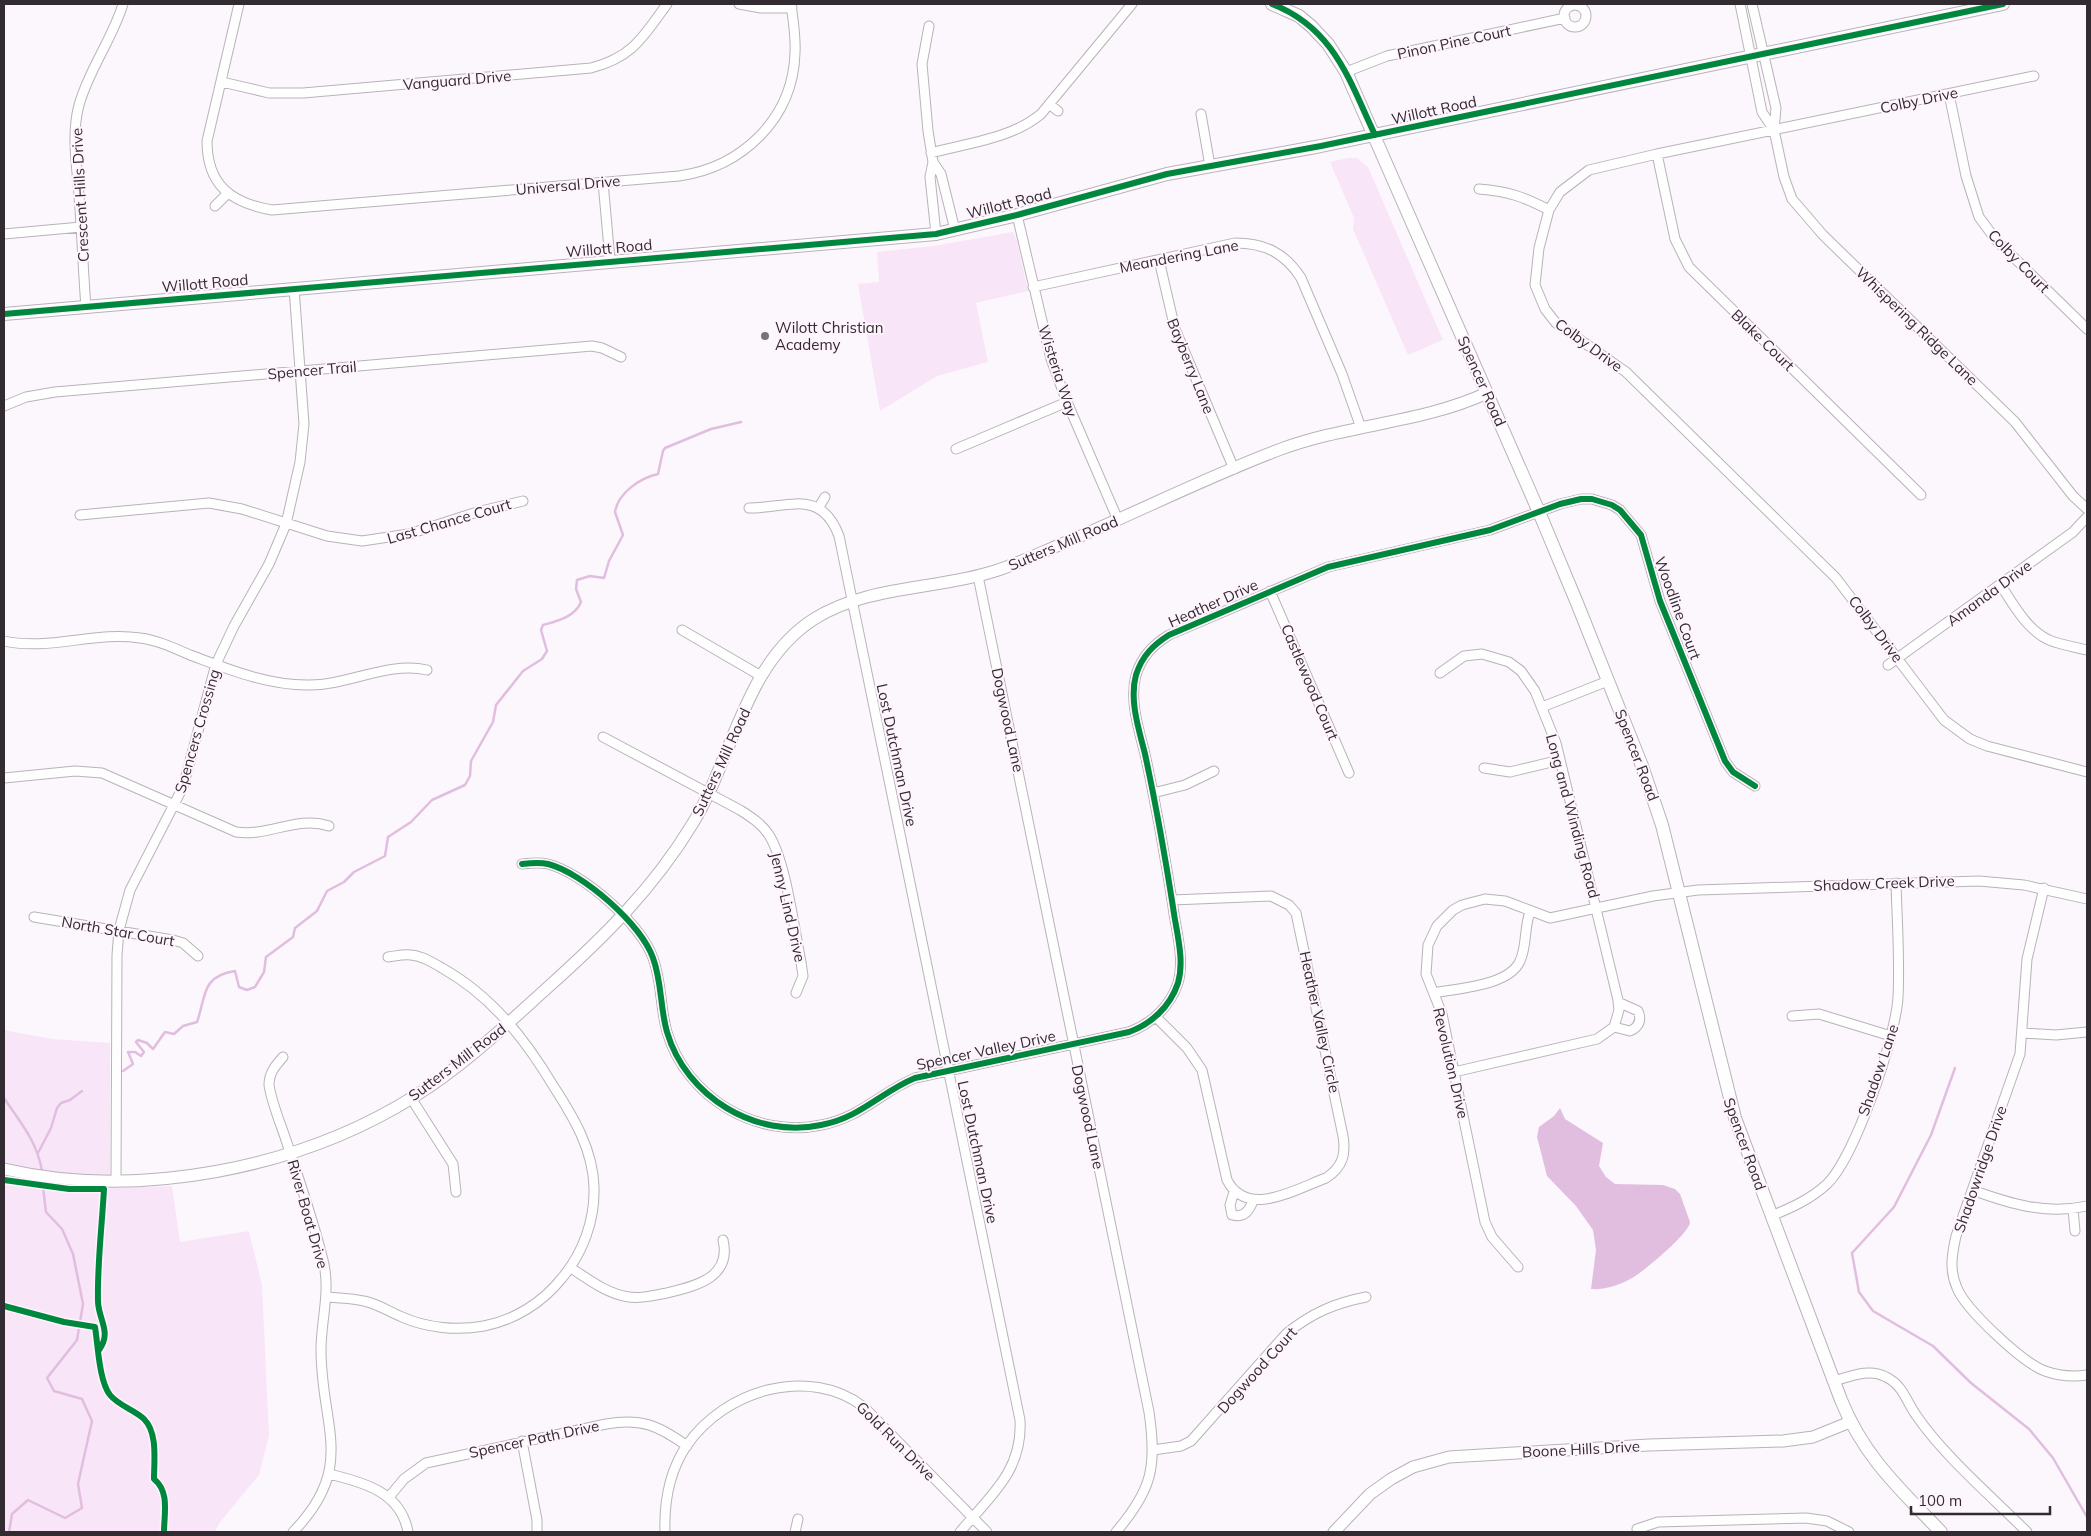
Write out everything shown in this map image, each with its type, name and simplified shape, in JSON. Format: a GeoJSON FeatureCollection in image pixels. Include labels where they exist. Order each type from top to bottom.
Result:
{"type":"FeatureCollection","features":[{"type":"Feature","properties":{"kind":"main road","name":"Spencer Road"},"geometry":{"type":"LineString","coordinates":[[1273,4],[1299,16],[1328,44],[1346,72],[1375,135],[1539,512],[1654,799],[1679,892],[1727,1095],[1850,1422],[1868,1452],[1883,1471],[1941,1532]]}},
{"type":"Feature","properties":{"kind":"main road","name":"Willott Road"},"geometry":{"type":"LineString","coordinates":[[4,314],[610,260],[936,234],[1017,215],[1167,174],[1375,135],[2003,4]]}},
{"type":"Feature","properties":{"kind":"street","name":"Crescent Hills Drive"},"geometry":{"type":"LineString","coordinates":[[86,307],[75,138],[78,108],[88,79],[113,33],[123,4]]}},
{"type":"Feature","properties":{"kind":"street"},"geometry":{"type":"LineString","coordinates":[[215,206],[227,194],[213,173],[207,151],[207,140],[239,4]]}},
{"type":"Feature","properties":{"kind":"street","name":"Vanguard Drive"},"geometry":{"type":"LineString","coordinates":[[222,82],[279,94],[591,68],[615,60],[637,45],[667,4]]}},
{"type":"Feature","properties":{"kind":"street"},"geometry":{"type":"LineString","coordinates":[[739,4],[760,8],[792,6]]}},
{"type":"Feature","properties":{"kind":"street"},"geometry":{"type":"LineString","coordinates":[[932,157],[1024,127],[1041,114],[1132,4]]}},
{"type":"Feature","properties":{"kind":"street","name":"Whispering Ridge Lane"},"geometry":{"type":"LineString","coordinates":[[1740,4],[1762,112],[1774,130]]}},
{"type":"Feature","properties":{"kind":"street","name":"Whispering Ridge Lane"},"geometry":{"type":"LineString","coordinates":[[1752,4],[1776,108],[1774,130],[1784,177],[1792,199],[1806,217],[2015,422],[2073,496],[2087,509]]}},
{"type":"Feature","properties":{"kind":"street","name":"Universal Drive"},"geometry":{"type":"LineString","coordinates":[[227,194],[242,203],[272,210],[702,172],[730,160],[754,142],[777,115],[790,86],[795,54],[792,6]]}},
{"type":"Feature","properties":{"kind":"street","name":"Pinon Pine Court"},"geometry":{"type":"LineString","coordinates":[[1346,72],[1387,56],[1565,18]]}},
{"type":"Feature","properties":{"kind":"street"},"geometry":{"type":"LineString","coordinates":[[929,26],[922,64],[932,157],[930,177],[936,234]]}},
{"type":"Feature","properties":{"kind":"street","name":"Colby Drive"},"geometry":{"type":"LineString","coordinates":[[2034,76],[1657,154],[1589,170],[1560,192],[1549,210],[1535,269],[1535,285],[1545,309],[1556,322],[1626,372],[1850,594],[1933,708],[1956,730],[1970,739],[2087,772]]}},
{"type":"Feature","properties":{"kind":"street","name":"Colby Court"},"geometry":{"type":"LineString","coordinates":[[1950,94],[1966,176],[1979,217],[1996,240],[2087,330]]}},
{"type":"Feature","properties":{"kind":"street"},"geometry":{"type":"LineString","coordinates":[[1049,104],[1058,111]]}},
{"type":"Feature","properties":{"kind":"street"},"geometry":{"type":"LineString","coordinates":[[1201,114],[1210,166]]}},
{"type":"Feature","properties":{"kind":"street","name":"Blake Court"},"geometry":{"type":"LineString","coordinates":[[1657,154],[1675,239],[1689,267],[1921,495]]}},
{"type":"Feature","properties":{"kind":"street"},"geometry":{"type":"LineString","coordinates":[[932,157],[941,174],[955,230]]}},
{"type":"Feature","properties":{"kind":"street"},"geometry":{"type":"LineString","coordinates":[[603,182],[610,260]]}},
{"type":"Feature","properties":{"kind":"street"},"geometry":{"type":"LineString","coordinates":[[1479,189],[1504,191],[1523,197],[1549,210]]}},
{"type":"Feature","properties":{"kind":"street","name":"Wisteria Way"},"geometry":{"type":"LineString","coordinates":[[1017,215],[1051,359],[1067,402],[1118,520]]}},
{"type":"Feature","properties":{"kind":"street"},"geometry":{"type":"LineString","coordinates":[[4,234],[81,227]]}},
{"type":"Feature","properties":{"kind":"street","name":"Meandering Lane"},"geometry":{"type":"LineString","coordinates":[[1033,287],[1235,243],[1261,245],[1284,257],[1293,266],[1310,298],[1342,374],[1361,428]]}},
{"type":"Feature","properties":{"kind":"street","name":"Bayberry Lane"},"geometry":{"type":"LineString","coordinates":[[1159,260],[1174,329],[1234,468]]}},
{"type":"Feature","properties":{"kind":"street","name":"Spencers Crossing"},"geometry":{"type":"LineString","coordinates":[[116,1180],[117,963],[119,930],[130,890],[175,805],[189,768],[216,664],[234,626],[269,564],[286,524],[296,485],[302,445],[301,371],[294,288]]}},
{"type":"Feature","properties":{"kind":"street","name":"Spencer Trail"},"geometry":{"type":"LineString","coordinates":[[4,406],[36,394],[592,346],[602,348],[621,357]]}},
{"type":"Feature","properties":{"kind":"street","name":"Sutters Mill Road"},"geometry":{"type":"LineString","coordinates":[[4,1169],[61,1178],[116,1180],[204,1174],[290,1152],[364,1123],[411,1098],[471,1054],[509,1022],[624,917],[676,849],[709,794],[761,676],[773,658],[803,627],[823,614],[852,602],[888,592],[978,576],[1011,565],[1286,447],[1458,406],[1487,393]]}},
{"type":"Feature","properties":{"kind":"street"},"geometry":{"type":"LineString","coordinates":[[956,449],[1067,402]]}},
{"type":"Feature","properties":{"kind":"street"},"geometry":{"type":"LineString","coordinates":[[749,508],[794,503],[819,507],[825,497]]}},
{"type":"Feature","properties":{"kind":"street","name":"Woodline Court"},"geometry":{"type":"LineString","coordinates":[[1539,512],[1570,501],[1592,499],[1612,505],[1636,526],[1641,535],[1660,601],[1725,761],[1733,772],[1755,786]]}},
{"type":"Feature","properties":{"kind":"street","name":"Last Chance Court"},"geometry":{"type":"LineString","coordinates":[[80,514],[209,503],[242,509],[286,524],[346,540],[378,540],[409,534],[477,512],[523,501]]}},
{"type":"Feature","properties":{"kind":"street","name":"Lost Dutchman Drive"},"geometry":{"type":"LineString","coordinates":[[819,507],[831,520],[839,536],[1020,1420],[1021,1436],[1012,1467],[1004,1480],[960,1532]]}},
{"type":"Feature","properties":{"kind":"street","name":"Heather Drive"},"geometry":{"type":"LineString","coordinates":[[1156,1016],[1173,994],[1180,972],[1180,957],[1153,793],[1135,704],[1136,675],[1148,652],[1169,635],[1270,591],[1350,560],[1490,530],[1539,512]]}},
{"type":"Feature","properties":{"kind":"street","name":"Amanda Drive"},"geometry":{"type":"LineString","coordinates":[[1888,665],[2073,532],[2087,517]]}},
{"type":"Feature","properties":{"kind":"street","name":"Dogwood Lane"},"geometry":{"type":"LineString","coordinates":[[978,576],[1072,1045],[1149,1412],[1154,1450],[1153,1465],[1140,1501],[1116,1532]]}},
{"type":"Feature","properties":{"kind":"street"},"geometry":{"type":"LineString","coordinates":[[2000,584],[2026,621],[2037,632],[2049,640],[2087,650]]}},
{"type":"Feature","properties":{"kind":"street","name":"Castlewood Court"},"geometry":{"type":"LineString","coordinates":[[1270,591],[1349,773]]}},
{"type":"Feature","properties":{"kind":"street"},"geometry":{"type":"LineString","coordinates":[[682,630],[761,676]]}},
{"type":"Feature","properties":{"kind":"street"},"geometry":{"type":"LineString","coordinates":[[4,641],[36,644],[131,636],[158,642],[262,680],[308,686],[345,681],[403,666],[427,670]]}},
{"type":"Feature","properties":{"kind":"street","name":"Long and Winding Road"},"geometry":{"type":"LineString","coordinates":[[1440,673],[1460,658],[1470,654],[1496,657],[1509,662],[1529,681],[1542,707],[1560,760],[1618,1002]]}},
{"type":"Feature","properties":{"kind":"street"},"geometry":{"type":"LineString","coordinates":[[1542,707],[1608,681]]}},
{"type":"Feature","properties":{"kind":"street","name":"Jenny Lind Drive"},"geometry":{"type":"LineString","coordinates":[[603,737],[751,817],[768,834],[776,848],[802,969],[801,986],[796,993]]}},
{"type":"Feature","properties":{"kind":"street"},"geometry":{"type":"LineString","coordinates":[[1484,768],[1510,772],[1560,760]]}},
{"type":"Feature","properties":{"kind":"street"},"geometry":{"type":"LineString","coordinates":[[4,778],[75,771],[102,773],[226,829],[246,834],[306,823],[320,823],[329,826]]}},
{"type":"Feature","properties":{"kind":"street"},"geometry":{"type":"LineString","coordinates":[[1153,793],[1185,785],[1214,771]]}},
{"type":"Feature","properties":{"kind":"street","name":"Spencer Valley Drive"},"geometry":{"type":"LineString","coordinates":[[522,864],[548,864],[558,868],[589,887],[624,917],[638,932],[653,957],[658,973],[667,1032],[677,1057],[698,1085],[737,1115],[787,1128],[821,1125],[852,1116],[902,1083],[948,1070],[1129,1032],[1148,1024],[1156,1016]]}},
{"type":"Feature","properties":{"kind":"street","name":"Shadow Creek Drive"},"geometry":{"type":"LineString","coordinates":[[1679,892],[1979,881],[2044,888],[2087,899]]}},
{"type":"Feature","properties":{"kind":"street","name":"Shadow Lane"},"geometry":{"type":"LineString","coordinates":[[1772,1216],[1811,1197],[1828,1184],[1841,1167],[1851,1149],[1891,1036],[1898,996],[1896,883]]}},
{"type":"Feature","properties":{"kind":"street","name":"Shadowridge Drive"},"geometry":{"type":"LineString","coordinates":[[2044,888],[2027,959],[2020,1054],[1956,1236],[1951,1256],[1956,1286],[1963,1301],[2031,1364],[2058,1375],[2087,1375]]}},
{"type":"Feature","properties":{"kind":"street","name":"Revolution Drive"},"geometry":{"type":"LineString","coordinates":[[1518,1267],[1492,1237],[1485,1222],[1442,1014],[1426,974],[1428,945],[1438,926],[1453,910],[1473,901],[1496,899],[1550,918],[1679,892]]}},
{"type":"Feature","properties":{"kind":"street","name":"Heather Valley Circle"},"geometry":{"type":"LineString","coordinates":[[1156,1016],[1187,1048],[1202,1070],[1227,1180],[1234,1192],[1230,1205],[1232,1216],[1238,1217],[1244,1214],[1253,1201],[1264,1200],[1326,1178],[1334,1172],[1343,1159],[1343,1136],[1296,913],[1289,905],[1271,896],[1172,900]]}},
{"type":"Feature","properties":{"kind":"street"},"geometry":{"type":"LineString","coordinates":[[1434,993],[1497,980],[1511,974],[1521,960],[1524,929],[1530,912]]}},
{"type":"Feature","properties":{"kind":"street","name":"North Star Court"},"geometry":{"type":"LineString","coordinates":[[34,917],[119,930],[183,943],[198,956]]}},
{"type":"Feature","properties":{"kind":"street"},"geometry":{"type":"LineString","coordinates":[[327,1298],[363,1301],[411,1320],[434,1326],[466,1328],[484,1326],[516,1315],[549,1293],[570,1268],[586,1236],[594,1203],[594,1187],[587,1149],[560,1095],[530,1048],[509,1022],[474,989],[438,965],[412,955],[388,957]]}},
{"type":"Feature","properties":{"kind":"street"},"geometry":{"type":"LineString","coordinates":[[1614,1027],[1630,1031],[1637,1027],[1640,1021],[1638,1012],[1618,1002]]}},
{"type":"Feature","properties":{"kind":"street"},"geometry":{"type":"LineString","coordinates":[[1454,1072],[1597,1039],[1614,1027],[1619,1010],[1618,1002]]}},
{"type":"Feature","properties":{"kind":"street"},"geometry":{"type":"LineString","coordinates":[[1792,1016],[1819,1014],[1891,1036]]}},
{"type":"Feature","properties":{"kind":"street"},"geometry":{"type":"LineString","coordinates":[[2023,1033],[2056,1035],[2087,1032]]}},
{"type":"Feature","properties":{"kind":"street","name":"River Boat Drive"},"geometry":{"type":"LineString","coordinates":[[284,1058],[275,1066],[269,1076],[269,1085],[323,1260],[327,1298],[321,1342],[321,1367],[333,1444],[329,1474],[310,1512],[293,1532]]}},
{"type":"Feature","properties":{"kind":"street"},"geometry":{"type":"LineString","coordinates":[[411,1098],[452,1164],[456,1192]]}},
{"type":"Feature","properties":{"kind":"street"},"geometry":{"type":"LineString","coordinates":[[1972,1190],[2012,1204],[2034,1209],[2072,1209],[2087,1206]]}},
{"type":"Feature","properties":{"kind":"street"},"geometry":{"type":"LineString","coordinates":[[1234,1192],[1253,1201]]}},
{"type":"Feature","properties":{"kind":"street"},"geometry":{"type":"LineString","coordinates":[[2072,1209],[2075,1231]]}},
{"type":"Feature","properties":{"kind":"street"},"geometry":{"type":"LineString","coordinates":[[570,1268],[617,1294],[630,1297],[656,1295],[701,1284],[710,1278],[724,1258],[723,1240]]}},
{"type":"Feature","properties":{"kind":"street","name":"Dogwood Court"},"geometry":{"type":"LineString","coordinates":[[1154,1450],[1181,1446],[1191,1441],[1287,1333],[1306,1318],[1341,1302],[1366,1297]]}},
{"type":"Feature","properties":{"kind":"street"},"geometry":{"type":"LineString","coordinates":[[1834,1381],[1866,1373],[1881,1374],[1895,1382],[1902,1390],[1917,1417],[1944,1448],[2026,1532]]}},
{"type":"Feature","properties":{"kind":"street","name":"Gold Run Drive"},"geometry":{"type":"LineString","coordinates":[[665,1532],[668,1491],[687,1446],[715,1416],[745,1398],[760,1392],[796,1386],[828,1388],[842,1392],[864,1406],[932,1478],[987,1532]]}},
{"type":"Feature","properties":{"kind":"street","name":"Spencer Path Drive"},"geometry":{"type":"LineString","coordinates":[[389,1497],[409,1474],[426,1463],[606,1424],[632,1421],[660,1428],[687,1446]]}},
{"type":"Feature","properties":{"kind":"street","name":"Boone Hills Drive"},"geometry":{"type":"LineString","coordinates":[[1334,1532],[1381,1486],[1413,1467],[1437,1459],[1498,1452],[1783,1441],[1813,1437],[1850,1422]]}},
{"type":"Feature","properties":{"kind":"street"},"geometry":{"type":"LineString","coordinates":[[522,1441],[538,1520],[538,1532]]}},
{"type":"Feature","properties":{"kind":"street"},"geometry":{"type":"LineString","coordinates":[[329,1474],[369,1484],[389,1497],[400,1512],[408,1532]]}},
{"type":"Feature","properties":{"kind":"street"},"geometry":{"type":"LineString","coordinates":[[1637,1529],[1658,1522],[1806,1518],[1827,1521],[1849,1532]]}},
{"type":"Feature","properties":{"kind":"street"},"geometry":{"type":"LineString","coordinates":[[795,1532],[798,1519]]}},
{"type":"Feature","properties":{"kind":"shaded area"},"geometry":{"type":"Polygon","coordinates":[[[1357,158],[1368,167],[1443,340],[1408,355],[1353,229],[1354,218],[1330,162],[1357,158]]]}},
{"type":"Feature","properties":{"kind":"shaded area"},"geometry":{"type":"Polygon","coordinates":[[[1013,232],[1017,241],[1028,291],[976,303],[988,362],[937,376],[880,411],[858,284],[879,282],[877,252],[934,246],[1013,232]]]}},
{"type":"Feature","properties":{"kind":"shaded area"},"geometry":{"type":"Polygon","coordinates":[[[4,1030],[52,1039],[110,1043],[110,1188],[172,1186],[180,1242],[249,1231],[262,1285],[269,1436],[259,1475],[220,1522],[215,1532],[4,1532],[4,1030]]]}},
{"type":"Feature","properties":{"kind":"shaded area"},"geometry":{"type":"Polygon","coordinates":[[[1560,1108],[1565,1119],[1603,1143],[1599,1166],[1606,1177],[1615,1184],[1663,1185],[1675,1189],[1680,1194],[1690,1222],[1675,1243],[1646,1268],[1622,1283],[1602,1289],[1591,1289],[1596,1250],[1593,1230],[1576,1206],[1547,1176],[1537,1137],[1539,1127],[1554,1116],[1560,1108]]]}},
{"type":"Feature","properties":{"kind":"waterway"},"geometry":{"type":"LineString","coordinates":[[123,1071],[133,1064],[128,1052],[135,1052],[141,1056],[144,1052],[136,1042],[138,1040],[147,1043],[153,1049],[165,1032],[174,1034],[183,1026],[197,1022],[207,989],[216,978],[235,971],[239,987],[247,990],[255,987],[264,972],[266,957],[293,937],[295,928],[317,911],[327,891],[344,882],[354,872],[385,856],[388,837],[411,822],[432,800],[465,785],[470,776],[471,761],[493,722],[496,705],[523,671],[542,659],[547,651],[541,630],[543,625],[565,618],[578,607],[581,602],[576,589],[577,580],[590,576],[604,578],[609,561],[623,535],[615,512],[620,499],[637,483],[658,474],[665,448],[711,429],[741,422]]}},
{"type":"Feature","properties":{"kind":"waterway"},"geometry":{"type":"LineString","coordinates":[[1955,1068],[1931,1135],[1894,1207],[1852,1253],[1859,1292],[1873,1311],[1933,1346],[1971,1383],[2029,1429],[2053,1458],[2087,1517]]}},
{"type":"Feature","properties":{"kind":"waterway"},"geometry":{"type":"LineString","coordinates":[[38,1153],[51,1128],[57,1108],[61,1103],[70,1100],[82,1091]]}},
{"type":"Feature","properties":{"kind":"waterway"},"geometry":{"type":"LineString","coordinates":[[4,1098],[32,1141],[40,1160],[42,1171]]}},
{"type":"Feature","properties":{"kind":"waterway"},"geometry":{"type":"LineString","coordinates":[[9,1532],[12,1514],[28,1500],[65,1518],[82,1508],[78,1484],[92,1421],[82,1399],[54,1391],[47,1378],[77,1340],[83,1304],[73,1254],[62,1229],[46,1212],[42,1179]]}},
{"type":"Feature","properties":{"kind":"cycle path"},"geometry":{"type":"LineString","coordinates":[[1272,4],[1293,14],[1311,27],[1325,41],[1347,76],[1375,135]]}},
{"type":"Feature","properties":{"kind":"cycle path"},"geometry":{"type":"LineString","coordinates":[[4,314],[936,234],[1017,215],[1167,174],[1321,146],[2003,4]]}},
{"type":"Feature","properties":{"kind":"cycle path"},"geometry":{"type":"LineString","coordinates":[[522,864],[545,863],[562,869],[593,889],[624,916],[636,930],[653,958],[658,976],[667,1032],[676,1055],[690,1076],[707,1094],[727,1108],[749,1119],[772,1126],[796,1128],[835,1122],[859,1111],[891,1090],[915,1078],[1129,1032],[1145,1024],[1165,1007],[1178,983],[1181,964],[1160,830],[1134,705],[1136,675],[1141,662],[1149,652],[1169,635],[1328,567],[1490,530],[1560,504],[1581,499],[1592,499],[1612,505],[1620,510],[1641,535],[1660,601],[1725,761],[1733,772],[1755,786]]}},
{"type":"Feature","properties":{"kind":"cycle path"},"geometry":{"type":"LineString","coordinates":[[4,1180],[69,1189],[104,1189],[98,1302],[105,1332],[103,1344],[99,1350]]}},
{"type":"Feature","properties":{"kind":"cycle path"},"geometry":{"type":"LineString","coordinates":[[4,1306],[64,1322],[95,1327],[101,1372],[106,1389],[114,1399],[144,1419],[151,1432],[154,1448],[154,1479],[162,1490],[165,1504],[164,1532]]}},
{"type":"Feature","properties":{"kind":"place","name":"Wilott Christian Academy"},"geometry":{"type":"Point","coordinates":[765,336]}}]}
